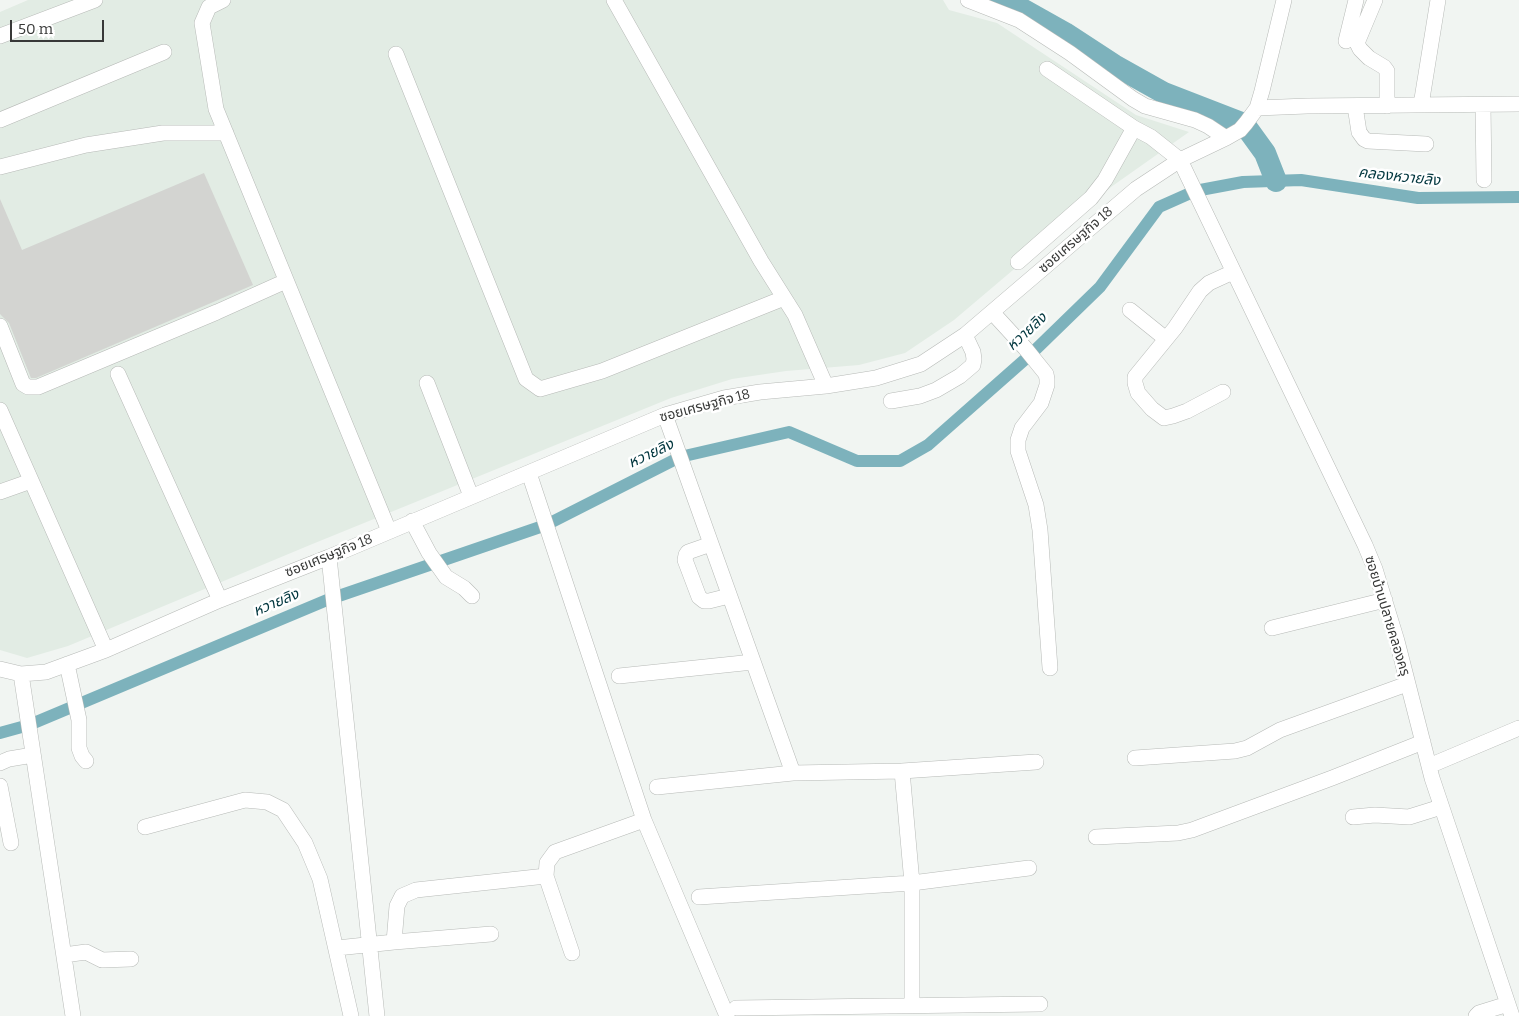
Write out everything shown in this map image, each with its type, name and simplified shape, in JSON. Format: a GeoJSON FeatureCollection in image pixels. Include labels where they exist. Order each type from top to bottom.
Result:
{"type":"FeatureCollection","features":[{"type":"Feature","properties":{"kind":"street"},"geometry":{"type":"LineString","coordinates":[[0,36],[95,0]]}},
{"type":"Feature","properties":{"kind":"street"},"geometry":{"type":"LineString","coordinates":[[614,0],[752,244],[795,315],[826,386]]}},
{"type":"Feature","properties":{"kind":"street"},"geometry":{"type":"LineString","coordinates":[[968,0],[1019,20],[1070,52],[1145,106],[1195,120],[1226,138]]}},
{"type":"Feature","properties":{"kind":"street","name":"ซอยเศรษฐกิจ 18"},"geometry":{"type":"LineString","coordinates":[[0,668],[21,674],[46,672],[106,650],[220,600],[329,557],[665,415],[724,398],[876,378],[914,366],[943,351],[965,335],[1136,189],[1180,160],[1240,130],[1257,108],[1284,0]]}},
{"type":"Feature","properties":{"kind":"street"},"geometry":{"type":"LineString","coordinates":[[1346,41],[1356,0]]}},
{"type":"Feature","properties":{"kind":"street"},"geometry":{"type":"LineString","coordinates":[[1375,0],[1357,43],[1360,50],[1387,71],[1387,106]]}},
{"type":"Feature","properties":{"kind":"street"},"geometry":{"type":"LineString","coordinates":[[1421,105],[1438,0]]}},
{"type":"Feature","properties":{"kind":"street"},"geometry":{"type":"LineString","coordinates":[[219,1],[208,7],[202,23],[216,109],[389,531]]}},
{"type":"Feature","properties":{"kind":"street"},"geometry":{"type":"LineString","coordinates":[[0,120],[164,52]]}},
{"type":"Feature","properties":{"kind":"street"},"geometry":{"type":"LineString","coordinates":[[396,54],[526,379],[540,389],[602,371],[784,298]]}},
{"type":"Feature","properties":{"kind":"street"},"geometry":{"type":"LineString","coordinates":[[1046,69],[1134,128],[1151,137],[1180,160]]}},
{"type":"Feature","properties":{"kind":"street"},"geometry":{"type":"LineString","coordinates":[[1257,108],[1519,104]]}},
{"type":"Feature","properties":{"kind":"street"},"geometry":{"type":"LineString","coordinates":[[1484,105],[1484,180]]}},
{"type":"Feature","properties":{"kind":"street"},"geometry":{"type":"LineString","coordinates":[[1355,106],[1359,132],[1364,139],[1368,141],[1426,144]]}},
{"type":"Feature","properties":{"kind":"street"},"geometry":{"type":"LineString","coordinates":[[1018,262],[1091,198],[1105,180],[1134,128]]}},
{"type":"Feature","properties":{"kind":"street"},"geometry":{"type":"LineString","coordinates":[[0,167],[86,145],[162,133],[226,133]]}},
{"type":"Feature","properties":{"kind":"street","name":"ซอยบ้านปลายคลองครุ"},"geometry":{"type":"LineString","coordinates":[[1180,160],[1365,545],[1385,600],[1429,766],[1510,1010]]}},
{"type":"Feature","properties":{"kind":"street"},"geometry":{"type":"LineString","coordinates":[[1223,392],[1174,416],[1164,418],[1152,409],[1138,392],[1135,377],[1166,339],[1200,291],[1209,283],[1233,272]]}},
{"type":"Feature","properties":{"kind":"street"},"geometry":{"type":"LineString","coordinates":[[0,326],[23,384],[28,387],[38,387],[286,281]]}},
{"type":"Feature","properties":{"kind":"street"},"geometry":{"type":"LineString","coordinates":[[1130,310],[1166,339]]}},
{"type":"Feature","properties":{"kind":"street"},"geometry":{"type":"LineString","coordinates":[[992,312],[1046,374],[1047,385],[1041,403],[1022,428],[1018,440],[1018,451],[1036,505],[1040,530],[1050,668]]}},
{"type":"Feature","properties":{"kind":"street"},"geometry":{"type":"LineString","coordinates":[[891,401],[920,396],[936,390],[960,376],[973,365],[974,352],[965,335]]}},
{"type":"Feature","properties":{"kind":"street"},"geometry":{"type":"LineString","coordinates":[[118,374],[220,600]]}},
{"type":"Feature","properties":{"kind":"street"},"geometry":{"type":"LineString","coordinates":[[427,383],[471,496]]}},
{"type":"Feature","properties":{"kind":"street"},"geometry":{"type":"LineString","coordinates":[[0,410],[106,650]]}},
{"type":"Feature","properties":{"kind":"street"},"geometry":{"type":"LineString","coordinates":[[665,415],[793,773]]}},
{"type":"Feature","properties":{"kind":"street"},"geometry":{"type":"LineString","coordinates":[[529,473],[644,820],[731,1012],[912,1005],[1040,1004]]}},
{"type":"Feature","properties":{"kind":"street"},"geometry":{"type":"LineString","coordinates":[[0,492],[31,482]]}},
{"type":"Feature","properties":{"kind":"street"},"geometry":{"type":"LineString","coordinates":[[412,521],[429,553],[446,577],[464,588],[472,596]]}},
{"type":"Feature","properties":{"kind":"street"},"geometry":{"type":"LineString","coordinates":[[711,544],[688,552],[686,555],[699,597],[704,601],[710,601],[730,596]]}},
{"type":"Feature","properties":{"kind":"street"},"geometry":{"type":"LineString","coordinates":[[329,557],[377,1016]]}},
{"type":"Feature","properties":{"kind":"street"},"geometry":{"type":"LineString","coordinates":[[1272,628],[1385,600]]}},
{"type":"Feature","properties":{"kind":"street"},"geometry":{"type":"LineString","coordinates":[[619,676],[753,662]]}},
{"type":"Feature","properties":{"kind":"street"},"geometry":{"type":"LineString","coordinates":[[67,664],[79,720],[79,748],[86,761]]}},
{"type":"Feature","properties":{"kind":"street"},"geometry":{"type":"LineString","coordinates":[[21,674],[74,1016]]}},
{"type":"Feature","properties":{"kind":"street"},"geometry":{"type":"LineString","coordinates":[[1135,758],[1235,751],[1246,748],[1280,730],[1407,684]]}},
{"type":"Feature","properties":{"kind":"street"},"geometry":{"type":"LineString","coordinates":[[1429,766],[1519,728]]}},
{"type":"Feature","properties":{"kind":"street"},"geometry":{"type":"LineString","coordinates":[[1096,837],[1178,833],[1192,830],[1422,742]]}},
{"type":"Feature","properties":{"kind":"street"},"geometry":{"type":"LineString","coordinates":[[0,763],[32,749]]}},
{"type":"Feature","properties":{"kind":"street"},"geometry":{"type":"LineString","coordinates":[[657,787],[793,773],[902,770],[1036,762]]}},
{"type":"Feature","properties":{"kind":"street"},"geometry":{"type":"LineString","coordinates":[[902,770],[912,883],[912,1005]]}},
{"type":"Feature","properties":{"kind":"street"},"geometry":{"type":"LineString","coordinates":[[0,786],[11,842]]}},
{"type":"Feature","properties":{"kind":"street"},"geometry":{"type":"LineString","coordinates":[[145,827],[245,800],[268,802],[283,810],[305,843],[320,879],[351,1016]]}},
{"type":"Feature","properties":{"kind":"street"},"geometry":{"type":"LineString","coordinates":[[1353,817],[1375,815],[1409,817],[1442,807]]}},
{"type":"Feature","properties":{"kind":"street"},"geometry":{"type":"LineString","coordinates":[[572,953],[546,876],[547,863],[556,852],[644,820]]}},
{"type":"Feature","properties":{"kind":"street"},"geometry":{"type":"LineString","coordinates":[[699,897],[912,883],[1029,868]]}},
{"type":"Feature","properties":{"kind":"street"},"geometry":{"type":"LineString","coordinates":[[394,942],[397,906],[402,896],[416,890],[546,876]]}},
{"type":"Feature","properties":{"kind":"street"},"geometry":{"type":"LineString","coordinates":[[337,948],[490,934]]}},
{"type":"Feature","properties":{"kind":"street"},"geometry":{"type":"LineString","coordinates":[[64,955],[86,952],[102,960],[131,959]]}},
{"type":"Feature","properties":{"kind":"street"},"geometry":{"type":"LineString","coordinates":[[1476,1016],[1479,1012],[1510,1010]]}},
{"type":"Feature","properties":{"kind":"shaded area"},"geometry":{"type":"Polygon","coordinates":[[[28,0],[943,0],[949,10],[997,23],[1136,115],[1189,132],[1111,187],[954,320],[905,353],[859,365],[786,371],[732,379],[671,398],[68,646],[27,658],[0,650],[0,12],[28,0]]]}},
{"type":"Feature","properties":{"kind":"building"},"geometry":{"type":"Polygon","coordinates":[[[204,173],[253,285],[36,378],[31,378],[9,323],[0,314],[0,199],[22,250],[204,173]]]}},
{"type":"Feature","properties":{"kind":"waterway"},"geometry":{"type":"LineString","coordinates":[[991,0],[1022,9],[1164,93],[1244,124],[1265,153],[1276,181]]}},
{"type":"Feature","properties":{"kind":"waterway","name":"หวายลิง"},"geometry":{"type":"LineString","coordinates":[[0,733],[29,725],[327,600],[546,525],[680,457],[789,432],[857,461],[900,461],[928,445],[1030,355],[1100,287],[1159,207],[1195,191],[1243,182],[1301,180],[1418,198],[1519,197]]}},
{"type":"Feature","properties":{"kind":"water label","name":"คลองหวายลิง"},"geometry":{"type":"Point","coordinates":[1399,177]}}]}
